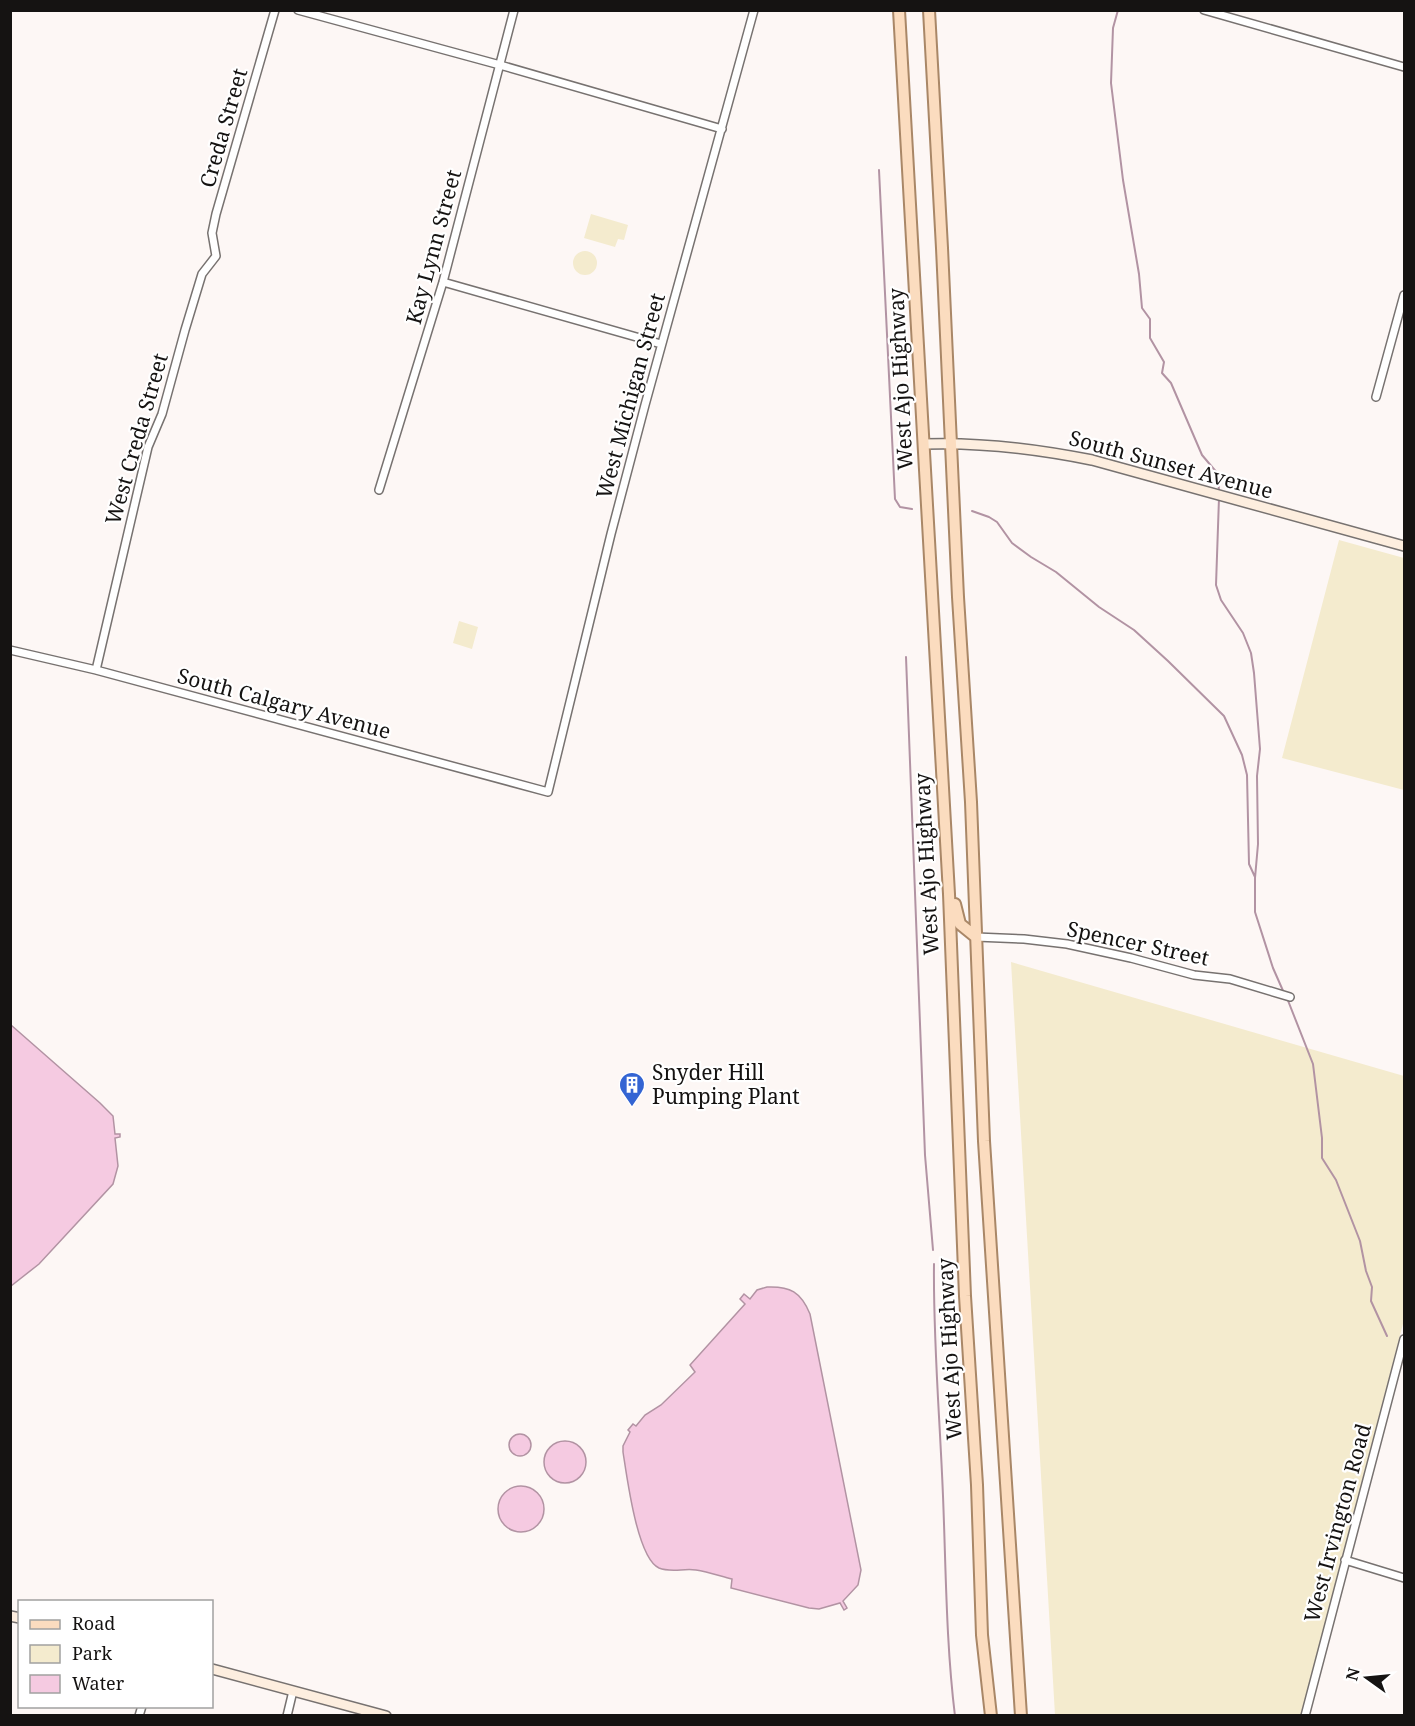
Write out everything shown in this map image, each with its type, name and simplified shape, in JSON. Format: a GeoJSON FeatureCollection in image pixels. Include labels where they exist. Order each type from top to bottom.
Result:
{"type":"FeatureCollection","features":[{"type":"Feature","properties":{"kind":"main road","name":"West Ajo Highway"},"geometry":{"type":"LineString","coordinates":[[899,10],[946,850],[982,1635],[991,1716]]}},
{"type":"Feature","properties":{"kind":"main road"},"geometry":{"type":"LineString","coordinates":[[929,10],[957,597],[965,692],[984,1141],[1021,1716]]}},
{"type":"Feature","properties":{"kind":"main road"},"geometry":{"type":"LineString","coordinates":[[946,850],[952,860],[955,911],[960,924],[976,937]]}},
{"type":"Feature","properties":{"kind":"street","name":"Creda Street"},"geometry":{"type":"LineString","coordinates":[[216,256],[212,233],[216,214],[275,10]]}},
{"type":"Feature","properties":{"kind":"street"},"geometry":{"type":"LineString","coordinates":[[298,10],[722,129]]}},
{"type":"Feature","properties":{"kind":"street","name":"Kay Lynn Street"},"geometry":{"type":"LineString","coordinates":[[379,490],[443,282],[514,10]]}},
{"type":"Feature","properties":{"kind":"street","name":"West Michigan Street"},"geometry":{"type":"LineString","coordinates":[[548,792],[611,534],[661,344],[754,10]]}},
{"type":"Feature","properties":{"kind":"street"},"geometry":{"type":"LineString","coordinates":[[1204,10],[1404,67]]}},
{"type":"Feature","properties":{"kind":"street","name":"West Creda Street"},"geometry":{"type":"LineString","coordinates":[[96,670],[148,447],[162,414],[202,274],[216,256]]}},
{"type":"Feature","properties":{"kind":"street"},"geometry":{"type":"LineString","coordinates":[[443,282],[661,344]]}},
{"type":"Feature","properties":{"kind":"street"},"geometry":{"type":"LineString","coordinates":[[1376,397],[1404,295]]}},
{"type":"Feature","properties":{"kind":"street","name":"South Sunset Avenue"},"geometry":{"type":"LineString","coordinates":[[924,444],[951,443],[1064,454],[1404,546]]}},
{"type":"Feature","properties":{"kind":"street","name":"South Calgary Avenue"},"geometry":{"type":"LineString","coordinates":[[10,650],[96,670],[548,792]]}},
{"type":"Feature","properties":{"kind":"street","name":"Spencer Street"},"geometry":{"type":"LineString","coordinates":[[976,937],[1067,944],[1194,975],[1230,979],[1290,997]]}},
{"type":"Feature","properties":{"kind":"street","name":"West Irvington Road"},"geometry":{"type":"LineString","coordinates":[[1305,1716],[1404,1339]]}},
{"type":"Feature","properties":{"kind":"street"},"geometry":{"type":"LineString","coordinates":[[1345,1560],[1404,1578]]}},
{"type":"Feature","properties":{"kind":"street"},"geometry":{"type":"LineString","coordinates":[[213,1669],[386,1716]]}},
{"type":"Feature","properties":{"kind":"street"},"geometry":{"type":"LineString","coordinates":[[287,1716],[293,1691]]}},
{"type":"Feature","properties":{"kind":"green space"},"geometry":{"type":"Polygon","coordinates":[[[591,214],[628,225],[624,240],[618,239],[615,247],[584,238],[591,214]]]}},
{"type":"Feature","properties":{"kind":"green space"},"geometry":{"type":"Polygon","coordinates":[[[585,251],[594,254],[597,263],[594,272],[585,275],[576,272],[573,263],[576,254],[585,251]]]}},
{"type":"Feature","properties":{"kind":"green space"},"geometry":{"type":"Polygon","coordinates":[[[1339,540],[1404,558],[1404,790],[1282,758],[1339,540]]]}},
{"type":"Feature","properties":{"kind":"green space"},"geometry":{"type":"Polygon","coordinates":[[[459,621],[478,627],[472,649],[453,643],[459,621]]]}},
{"type":"Feature","properties":{"kind":"green space"},"geometry":{"type":"Polygon","coordinates":[[[1011,962],[1404,1076],[1404,1320],[1301,1715],[1055,1715],[1011,962]]]}},
{"type":"Feature","properties":{"kind":"water"},"geometry":{"type":"Polygon","coordinates":[[[11,1025],[113,1116],[115,1134],[120,1134],[120,1137],[115,1138],[118,1166],[113,1184],[39,1264],[11,1286],[11,1025]]]}},
{"type":"Feature","properties":{"kind":"water"},"geometry":{"type":"Polygon","coordinates":[[[767,1287],[788,1289],[794,1292],[803,1300],[810,1314],[861,1570],[858,1585],[843,1601],[847,1608],[844,1610],[840,1603],[819,1609],[809,1608],[731,1588],[732,1579],[705,1572],[659,1568],[651,1561],[645,1549],[634,1516],[623,1452],[623,1446],[630,1432],[628,1430],[661,1405],[695,1372],[690,1365],[745,1304],[740,1299],[744,1294],[750,1299],[757,1290],[767,1287]]]}},
{"type":"Feature","properties":{"kind":"water"},"geometry":{"type":"Polygon","coordinates":[[[520,1434],[528,1437],[531,1445],[528,1453],[520,1456],[512,1453],[509,1445],[512,1437],[520,1434]]]}},
{"type":"Feature","properties":{"kind":"water"},"geometry":{"type":"Polygon","coordinates":[[[565,1441],[580,1447],[586,1462],[580,1477],[565,1483],[550,1477],[544,1462],[550,1447],[565,1441]]]}},
{"type":"Feature","properties":{"kind":"water"},"geometry":{"type":"Polygon","coordinates":[[[521,1486],[537,1493],[544,1509],[537,1525],[521,1532],[505,1525],[498,1509],[505,1493],[521,1486]]]}},
{"type":"Feature","properties":{"kind":"waterway"},"geometry":{"type":"LineString","coordinates":[[1118,10],[1113,28],[1111,83],[1142,308],[1150,319],[1150,338],[1164,362],[1162,373],[1171,383],[1202,455],[1218,474],[1219,492]]}},
{"type":"Feature","properties":{"kind":"waterway"},"geometry":{"type":"LineString","coordinates":[[879,170],[895,499],[900,507],[912,509]]}},
{"type":"Feature","properties":{"kind":"waterway"},"geometry":{"type":"LineString","coordinates":[[1219,498],[1216,585],[1221,600],[1243,633],[1251,653],[1254,673],[1260,749],[1257,776],[1258,844],[1255,912],[1273,968],[1284,993]]}},
{"type":"Feature","properties":{"kind":"waterway"},"geometry":{"type":"LineString","coordinates":[[972,511],[997,522],[1012,543],[1056,572],[1099,607],[1134,630],[1224,716],[1242,755],[1247,775],[1249,864],[1255,877]]}},
{"type":"Feature","properties":{"kind":"waterway"},"geometry":{"type":"LineString","coordinates":[[906,657],[925,1155],[933,1250]]}},
{"type":"Feature","properties":{"kind":"waterway"},"geometry":{"type":"LineString","coordinates":[[1287,998],[1313,1064],[1322,1138],[1322,1158],[1336,1180],[1360,1241],[1372,1287],[1371,1301],[1387,1336]]}},
{"type":"Feature","properties":{"kind":"waterway"},"geometry":{"type":"LineString","coordinates":[[934,1264],[947,1606],[955,1716]]}},
{"type":"Feature","properties":{"kind":"place","name":"Snyder Hill Pumping Plant"},"geometry":{"type":"Point","coordinates":[632,1108]}}]}
